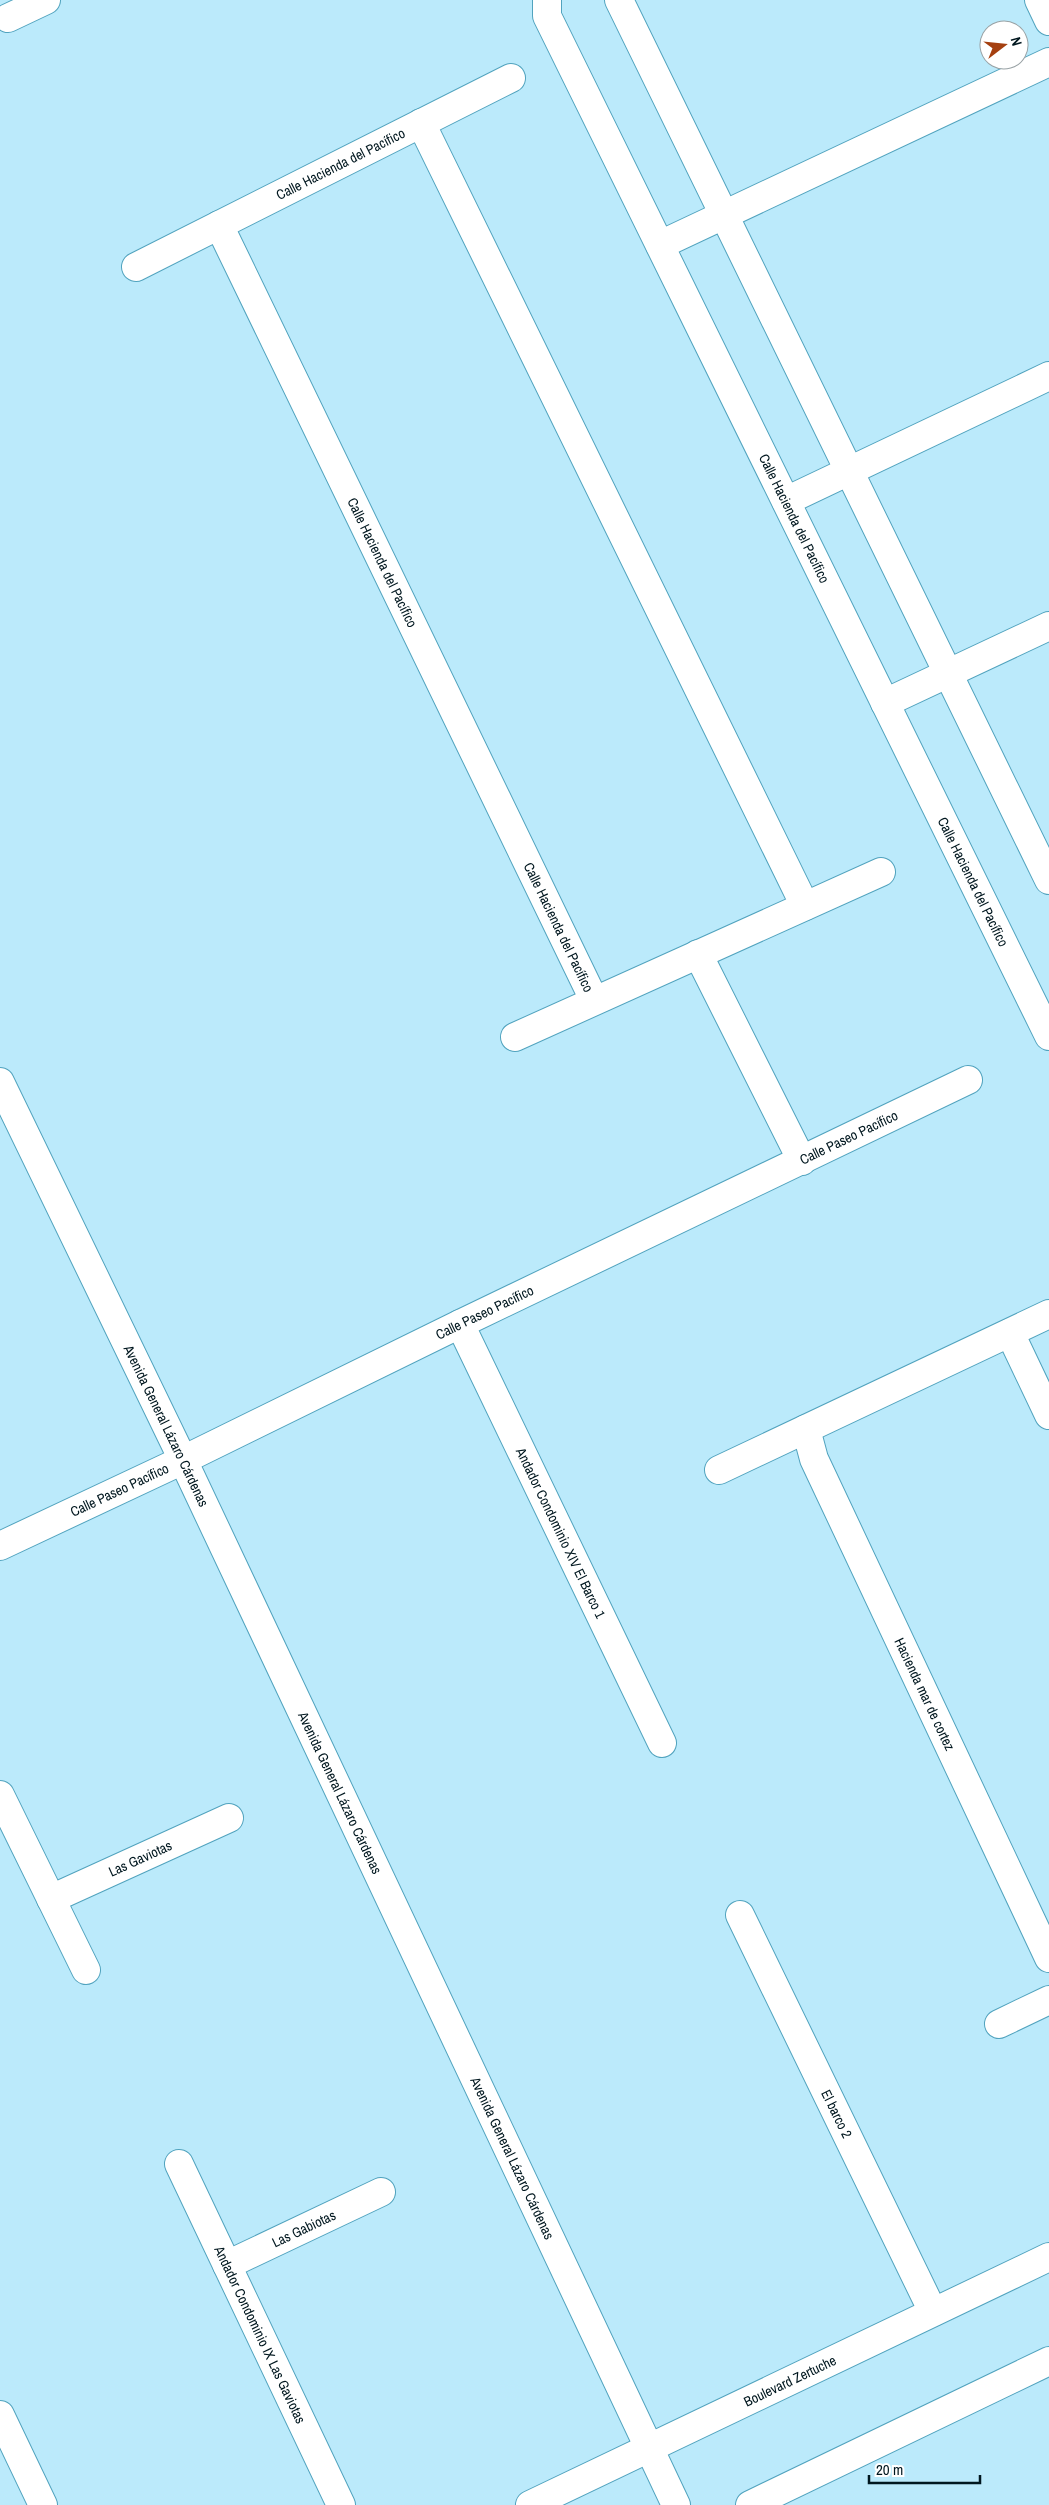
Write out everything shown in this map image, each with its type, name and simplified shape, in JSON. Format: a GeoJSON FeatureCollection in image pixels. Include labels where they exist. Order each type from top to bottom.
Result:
{"type":"FeatureCollection","features":[{"type":"Feature","properties":{"kind":"street"},"geometry":{"type":"LineString","coordinates":[[8,18],[46,0]]}},
{"type":"Feature","properties":{"kind":"street","name":"Calle Hacienda del Pacífico"},"geometry":{"type":"LineString","coordinates":[[547,0],[547,16],[1049,1036]]}},
{"type":"Feature","properties":{"kind":"street"},"geometry":{"type":"LineString","coordinates":[[620,0],[1048,874]]}},
{"type":"Feature","properties":{"kind":"street"},"geometry":{"type":"LineString","coordinates":[[1039,0],[1049,21]]}},
{"type":"Feature","properties":{"kind":"street"},"geometry":{"type":"LineString","coordinates":[[660,245],[1049,62]]}},
{"type":"Feature","properties":{"kind":"street","name":"Calle Hacienda del Pacífico"},"geometry":{"type":"LineString","coordinates":[[511,78],[220,225],[594,1000],[881,872]]}},
{"type":"Feature","properties":{"kind":"street","name":"Calle Hacienda del Pacífico"},"geometry":{"type":"LineString","coordinates":[[421,124],[805,906]]}},
{"type":"Feature","properties":{"kind":"street"},"geometry":{"type":"LineString","coordinates":[[136,267],[220,225]]}},
{"type":"Feature","properties":{"kind":"street"},"geometry":{"type":"LineString","coordinates":[[786,501],[1049,376]]}},
{"type":"Feature","properties":{"kind":"street"},"geometry":{"type":"LineString","coordinates":[[885,703],[1049,626]]}},
{"type":"Feature","properties":{"kind":"street"},"geometry":{"type":"LineString","coordinates":[[698,954],[802,1161]]}},
{"type":"Feature","properties":{"kind":"street"},"geometry":{"type":"LineString","coordinates":[[514,1037],[594,1000]]}},
{"type":"Feature","properties":{"kind":"street","name":"Calle Paseo Pacífico"},"geometry":{"type":"LineString","coordinates":[[0,1546],[183,1460],[460,1324],[968,1080]]}},
{"type":"Feature","properties":{"kind":"street","name":"Avenida General Lázaro Cárdenas"},"geometry":{"type":"LineString","coordinates":[[0,1082],[183,1460],[676,2505]]}},
{"type":"Feature","properties":{"kind":"street"},"geometry":{"type":"LineString","coordinates":[[719,1470],[1049,1314]]}},
{"type":"Feature","properties":{"kind":"street","name":"Andador Condominio XIV El Barco 1"},"geometry":{"type":"LineString","coordinates":[[460,1324],[662,1743]]}},
{"type":"Feature","properties":{"kind":"street"},"geometry":{"type":"LineString","coordinates":[[1010,1333],[1049,1415]]}},
{"type":"Feature","properties":{"kind":"street","name":"Hacienda mar de cortez"},"geometry":{"type":"LineString","coordinates":[[806,1429],[814,1460],[1049,1958]]}},
{"type":"Feature","properties":{"kind":"street"},"geometry":{"type":"LineString","coordinates":[[0,1795],[86,1970]]}},
{"type":"Feature","properties":{"kind":"street","name":"Las Gaviotas"},"geometry":{"type":"LineString","coordinates":[[51,1899],[229,1818]]}},
{"type":"Feature","properties":{"kind":"street","name":"El barco 2"},"geometry":{"type":"LineString","coordinates":[[740,1915],[933,2312]]}},
{"type":"Feature","properties":{"kind":"street"},"geometry":{"type":"LineString","coordinates":[[999,2024],[1049,2000]]}},
{"type":"Feature","properties":{"kind":"street","name":"Andador Condominio IX Las Gaviotas"},"geometry":{"type":"LineString","coordinates":[[179,2164],[341,2505]]}},
{"type":"Feature","properties":{"kind":"street","name":"Las Gabiotas"},"geometry":{"type":"LineString","coordinates":[[227,2266],[381,2192]]}},
{"type":"Feature","properties":{"kind":"street","name":"Boulevard Zertuche"},"geometry":{"type":"LineString","coordinates":[[530,2505],[649,2446],[1049,2257]]}},
{"type":"Feature","properties":{"kind":"street"},"geometry":{"type":"LineString","coordinates":[[750,2505],[1049,2361]]}},
{"type":"Feature","properties":{"kind":"street"},"geometry":{"type":"LineString","coordinates":[[0,2415],[43,2505]]}}]}
